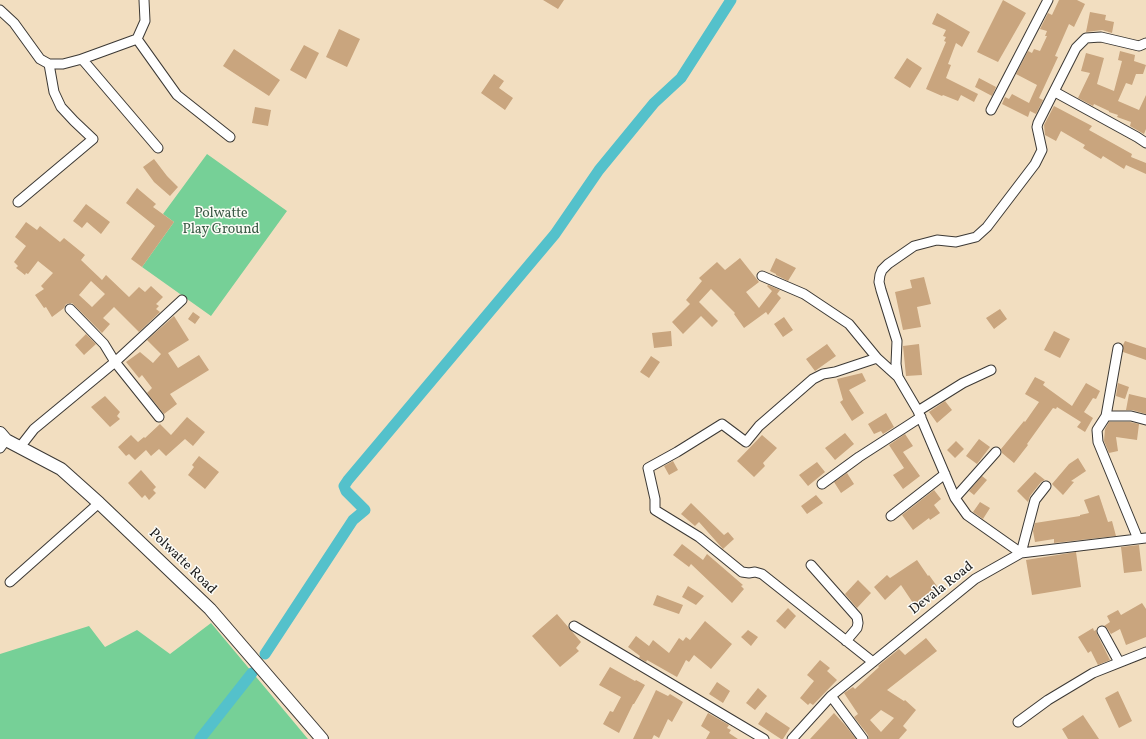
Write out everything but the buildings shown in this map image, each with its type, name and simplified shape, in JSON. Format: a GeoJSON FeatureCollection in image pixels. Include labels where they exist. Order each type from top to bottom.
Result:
{"type":"FeatureCollection","features":[{"type":"Feature","properties":{"kind":"street"},"geometry":{"type":"LineString","coordinates":[[0,10],[14,23],[40,59],[49,64],[62,64],[82,59],[137,39],[145,21],[144,0]]}},
{"type":"Feature","properties":{"kind":"street"},"geometry":{"type":"LineString","coordinates":[[991,110],[1048,0]]}},
{"type":"Feature","properties":{"kind":"street"},"geometry":{"type":"LineString","coordinates":[[898,377],[896,364],[896,341],[879,282],[882,270],[901,254],[914,246],[937,240],[956,242],[976,237],[987,227],[1035,164],[1042,150],[1037,127],[1076,48],[1086,38],[1101,37],[1139,46],[1146,43]]}},
{"type":"Feature","properties":{"kind":"street"},"geometry":{"type":"LineString","coordinates":[[137,39],[177,95],[230,137]]}},
{"type":"Feature","properties":{"kind":"street"},"geometry":{"type":"LineString","coordinates":[[82,59],[158,148]]}},
{"type":"Feature","properties":{"kind":"street"},"geometry":{"type":"LineString","coordinates":[[18,202],[93,139],[61,107],[54,92],[49,64]]}},
{"type":"Feature","properties":{"kind":"street"},"geometry":{"type":"LineString","coordinates":[[1055,92],[1146,143]]}},
{"type":"Feature","properties":{"kind":"street"},"geometry":{"type":"LineString","coordinates":[[762,276],[804,294],[849,324],[877,358],[898,377],[920,414],[955,498],[967,515],[1020,553],[1035,500],[1046,486]]}},
{"type":"Feature","properties":{"kind":"street"},"geometry":{"type":"LineString","coordinates":[[20,447],[34,429],[115,362],[182,300]]}},
{"type":"Feature","properties":{"kind":"street"},"geometry":{"type":"LineString","coordinates":[[70,309],[104,344],[115,362],[159,417]]}},
{"type":"Feature","properties":{"kind":"street"},"geometry":{"type":"LineString","coordinates":[[1118,348],[1106,416],[1097,430],[1098,442],[1142,538]]}},
{"type":"Feature","properties":{"kind":"street"},"geometry":{"type":"LineString","coordinates":[[873,662],[762,574],[755,572],[742,572],[699,538],[655,510],[655,499],[648,468],[722,424],[746,442],[759,426],[813,379],[823,374],[835,372],[877,358]]}},
{"type":"Feature","properties":{"kind":"street"},"geometry":{"type":"LineString","coordinates":[[822,484],[963,383],[990,370]]}},
{"type":"Feature","properties":{"kind":"street"},"geometry":{"type":"LineString","coordinates":[[1106,416],[1131,416],[1146,420]]}},
{"type":"Feature","properties":{"kind":"street","name":"Polwatte Road"},"geometry":{"type":"LineString","coordinates":[[2,440],[20,447],[61,470],[99,503],[210,609],[322,739]]}},
{"type":"Feature","properties":{"kind":"street"},"geometry":{"type":"LineString","coordinates":[[955,498],[996,452]]}},
{"type":"Feature","properties":{"kind":"street"},"geometry":{"type":"LineString","coordinates":[[891,516],[945,474]]}},
{"type":"Feature","properties":{"kind":"street"},"geometry":{"type":"LineString","coordinates":[[10,582],[99,503]]}},
{"type":"Feature","properties":{"kind":"street","name":"Devala Road"},"geometry":{"type":"LineString","coordinates":[[792,739],[831,696],[975,579],[1020,553],[1142,538]]}},
{"type":"Feature","properties":{"kind":"street"},"geometry":{"type":"LineString","coordinates":[[811,565],[857,617],[857,628],[846,641]]}},
{"type":"Feature","properties":{"kind":"street"},"geometry":{"type":"LineString","coordinates":[[574,626],[764,739]]}},
{"type":"Feature","properties":{"kind":"street"},"geometry":{"type":"LineString","coordinates":[[1102,631],[1119,662]]}},
{"type":"Feature","properties":{"kind":"street"},"geometry":{"type":"LineString","coordinates":[[1018,722],[1048,700],[1093,673],[1146,652]]}},
{"type":"Feature","properties":{"kind":"street"},"geometry":{"type":"LineString","coordinates":[[831,696],[863,739]]}},
{"type":"Feature","properties":{"kind":"green space","name":"Polwatte Play Ground"},"geometry":{"type":"Polygon","coordinates":[[[207,154],[287,211],[211,316],[142,267],[174,222],[163,214],[207,154]]]}},
{"type":"Feature","properties":{"kind":"green space"},"geometry":{"type":"Polygon","coordinates":[[[211,623],[308,739],[0,739],[0,654],[89,626],[105,647],[137,630],[170,654],[211,623]]]}},
{"type":"Feature","properties":{"kind":"waterway"},"geometry":{"type":"LineString","coordinates":[[265,654],[353,520],[365,510],[346,491],[344,486],[348,480],[555,234],[599,170],[654,103],[681,78],[731,0]]}},
{"type":"Feature","properties":{"kind":"waterway"},"geometry":{"type":"LineString","coordinates":[[200,739],[252,673]]}}]}
